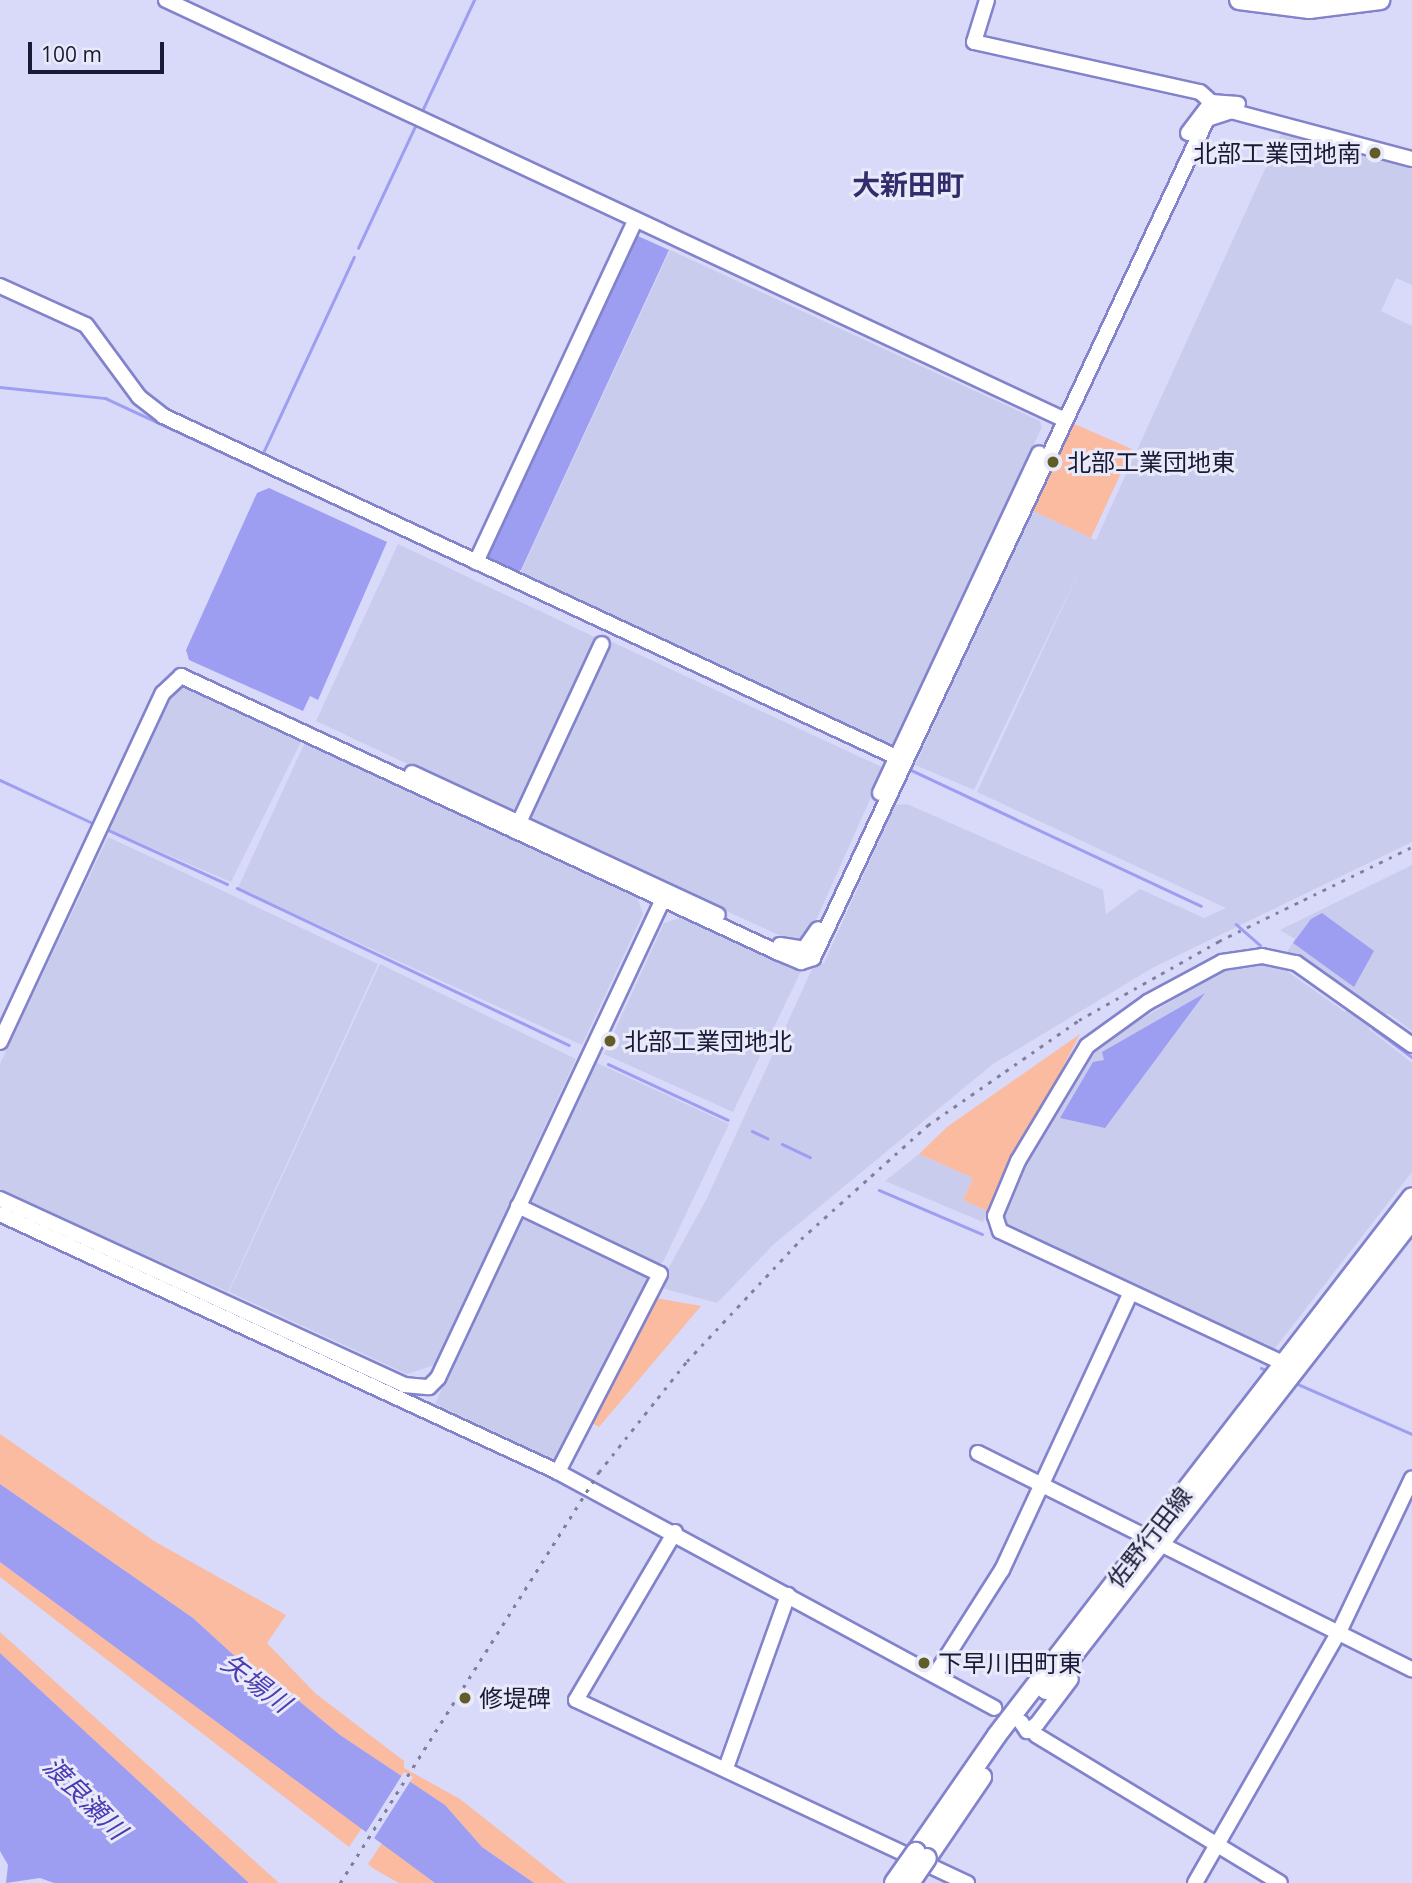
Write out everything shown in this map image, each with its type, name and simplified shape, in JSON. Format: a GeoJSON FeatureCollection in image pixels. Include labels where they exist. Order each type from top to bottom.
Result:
{"type":"FeatureCollection","features":[{"type":"Feature","properties":{"kind":"main road"},"geometry":{"type":"LineString","coordinates":[[1239,0],[1309,9],[1373,1]]}},
{"type":"Feature","properties":{"kind":"main road","name":"佐野行田線"},"geometry":{"type":"LineString","coordinates":[[910,1883],[921,1854],[1283,1363],[1412,1197]]}},
{"type":"Feature","properties":{"kind":"main road","name":"佐野行田線"},"geometry":{"type":"LineString","coordinates":[[894,1883],[1030,1728],[1153,1542],[1412,1220]]}},
{"type":"Feature","properties":{"kind":"street"},"geometry":{"type":"LineString","coordinates":[[166,0],[1060,418]]}},
{"type":"Feature","properties":{"kind":"street"},"geometry":{"type":"LineString","coordinates":[[987,0],[974,42],[1200,92],[1210,103],[1287,115],[1412,150]]}},
{"type":"Feature","properties":{"kind":"street"},"geometry":{"type":"LineString","coordinates":[[0,1042],[163,693],[174,678],[186,677],[517,827],[795,960],[813,958],[901,759],[1060,418],[1195,118],[1210,103]]}},
{"type":"Feature","properties":{"kind":"street"},"geometry":{"type":"LineString","coordinates":[[1060,418],[1193,143],[1214,113],[1248,114],[1412,159]]}},
{"type":"Feature","properties":{"kind":"street"},"geometry":{"type":"LineString","coordinates":[[476,562],[635,221]]}},
{"type":"Feature","properties":{"kind":"street"},"geometry":{"type":"LineString","coordinates":[[0,286],[86,326],[155,412],[901,759]]}},
{"type":"Feature","properties":{"kind":"street"},"geometry":{"type":"LineString","coordinates":[[517,827],[602,644]]}},
{"type":"Feature","properties":{"kind":"street"},"geometry":{"type":"LineString","coordinates":[[426,1407],[429,1387],[438,1378],[664,896]]}},
{"type":"Feature","properties":{"kind":"street"},"geometry":{"type":"LineString","coordinates":[[1283,1363],[1130,1294],[1000,1231],[994,1221],[1018,1161],[1093,1039],[1210,968],[1262,956],[1296,963],[1412,1045]]}},
{"type":"Feature","properties":{"kind":"street"},"geometry":{"type":"LineString","coordinates":[[0,1199],[404,1385],[429,1387]]}},
{"type":"Feature","properties":{"kind":"street"},"geometry":{"type":"LineString","coordinates":[[518,1206],[660,1273],[558,1472]]}},
{"type":"Feature","properties":{"kind":"street"},"geometry":{"type":"LineString","coordinates":[[0,1214],[426,1407],[558,1472],[675,1532],[994,1708]]}},
{"type":"Feature","properties":{"kind":"street"},"geometry":{"type":"LineString","coordinates":[[935,1675],[1002,1570],[1130,1294]]}},
{"type":"Feature","properties":{"kind":"street"},"geometry":{"type":"LineString","coordinates":[[978,1453],[1039,1487],[1412,1669]]}},
{"type":"Feature","properties":{"kind":"street"},"geometry":{"type":"LineString","coordinates":[[1195,1883],[1219,1847],[1339,1632],[1412,1478]]}},
{"type":"Feature","properties":{"kind":"street"},"geometry":{"type":"LineString","coordinates":[[675,1532],[576,1700],[967,1883]]}},
{"type":"Feature","properties":{"kind":"street"},"geometry":{"type":"LineString","coordinates":[[726,1768],[788,1595]]}},
{"type":"Feature","properties":{"kind":"street"},"geometry":{"type":"LineString","coordinates":[[1071,1679],[1030,1728],[1075,1760],[1280,1883]]}},
{"type":"Feature","properties":{"kind":"shaded area"},"geometry":{"type":"Polygon","coordinates":[[[1283,130],[1412,165],[1412,285],[1396,278],[1381,311],[1412,326],[1412,842],[1154,967],[993,1064],[774,1244],[717,1303],[658,1287],[706,1200],[812,969],[824,963],[895,805],[907,804],[1103,890],[1106,914],[1140,889],[1204,918],[1226,908],[977,792],[1083,563],[974,790],[915,765],[1033,511],[1096,540],[1283,130]]]}},
{"type":"Feature","properties":{"kind":"shaded area"},"geometry":{"type":"Polygon","coordinates":[[[670,250],[1040,421],[1042,427],[895,743],[887,747],[519,576],[670,250]]]}},
{"type":"Feature","properties":{"kind":"shaded area"},"geometry":{"type":"Polygon","coordinates":[[[1072,423],[1132,449],[1091,538],[1033,511],[1072,423]]]}},
{"type":"Feature","properties":{"kind":"shaded area"},"geometry":{"type":"Polygon","coordinates":[[[398,544],[599,639],[517,808],[508,811],[316,721],[398,544]]]}},
{"type":"Feature","properties":{"kind":"shaded area"},"geometry":{"type":"Polygon","coordinates":[[[610,641],[884,768],[809,936],[794,942],[534,823],[530,812],[610,641]]]}},
{"type":"Feature","properties":{"kind":"shaded area"},"geometry":{"type":"Polygon","coordinates":[[[184,683],[303,738],[231,882],[110,830],[173,688],[184,683]]]}},
{"type":"Feature","properties":{"kind":"shaded area"},"geometry":{"type":"Polygon","coordinates":[[[306,740],[637,897],[643,914],[582,1045],[238,888],[306,740]]]}},
{"type":"Feature","properties":{"kind":"shaded area"},"geometry":{"type":"Polygon","coordinates":[[[108,837],[378,964],[228,1292],[0,1190],[0,1064],[108,837]]]}},
{"type":"Feature","properties":{"kind":"shaded area"},"geometry":{"type":"Polygon","coordinates":[[[1412,865],[1412,1031],[1389,1014],[1378,1015],[1287,952],[1295,939],[1280,930],[1412,865]]]}},
{"type":"Feature","properties":{"kind":"shaded area"},"geometry":{"type":"Polygon","coordinates":[[[682,917],[802,969],[733,1112],[604,1054],[664,923],[682,917]]]}},
{"type":"Feature","properties":{"kind":"shaded area"},"geometry":{"type":"Polygon","coordinates":[[[1274,962],[1345,1012],[1351,1006],[1374,1022],[1369,1029],[1412,1063],[1412,1172],[1273,1351],[1006,1228],[1003,1217],[1028,1162],[1100,1044],[1225,969],[1274,962]]]}},
{"type":"Feature","properties":{"kind":"shaded area"},"geometry":{"type":"Polygon","coordinates":[[[380,964],[576,1059],[434,1365],[407,1374],[229,1292],[380,964]]]}},
{"type":"Feature","properties":{"kind":"shaded area"},"geometry":{"type":"Polygon","coordinates":[[[1080,1034],[989,1212],[963,1200],[973,1178],[919,1154],[947,1127],[1080,1034]]]}},
{"type":"Feature","properties":{"kind":"shaded area"},"geometry":{"type":"Polygon","coordinates":[[[593,1061],[729,1124],[663,1262],[656,1265],[533,1207],[530,1198],[593,1061]]]}},
{"type":"Feature","properties":{"kind":"shaded area"},"geometry":{"type":"Polygon","coordinates":[[[919,1154],[973,1178],[963,1200],[989,1212],[983,1222],[885,1181],[919,1154]]]}},
{"type":"Feature","properties":{"kind":"shaded area"},"geometry":{"type":"Polygon","coordinates":[[[526,1218],[651,1275],[561,1463],[435,1404],[517,1222],[526,1218]]]}},
{"type":"Feature","properties":{"kind":"shaded area"},"geometry":{"type":"Polygon","coordinates":[[[656,1298],[701,1306],[599,1427],[592,1423],[656,1298]]]}},
{"type":"Feature","properties":{"kind":"shaded area"},"geometry":{"type":"Polygon","coordinates":[[[0,1434],[154,1541],[286,1615],[267,1643],[315,1693],[404,1761],[404,1768],[460,1799],[566,1883],[534,1883],[482,1847],[445,1805],[340,1735],[281,1686],[250,1670],[193,1618],[0,1484],[0,1434]]]}},
{"type":"Feature","properties":{"kind":"shaded area"},"geometry":{"type":"Polygon","coordinates":[[[0,1562],[362,1828],[349,1847],[0,1577],[0,1562]]]}},
{"type":"Feature","properties":{"kind":"shaded area"},"geometry":{"type":"Polygon","coordinates":[[[0,1632],[279,1883],[249,1883],[0,1653],[0,1632]]]}},
{"type":"Feature","properties":{"kind":"shaded area"},"geometry":{"type":"Polygon","coordinates":[[[382,1843],[435,1883],[399,1883],[374,1869],[368,1864],[382,1843]]]}},
{"type":"Feature","properties":{"kind":"water"},"geometry":{"type":"Polygon","coordinates":[[[638,236],[669,250],[521,570],[514,573],[487,560],[485,554],[631,238],[638,236]]]}},
{"type":"Feature","properties":{"kind":"water"},"geometry":{"type":"Polygon","coordinates":[[[269,488],[387,542],[318,700],[310,696],[303,711],[189,660],[186,650],[257,493],[269,488]]]}},
{"type":"Feature","properties":{"kind":"water"},"geometry":{"type":"Polygon","coordinates":[[[1322,913],[1374,951],[1354,987],[1293,943],[1311,919],[1322,913]]]}},
{"type":"Feature","properties":{"kind":"water"},"geometry":{"type":"Polygon","coordinates":[[[1205,993],[1105,1128],[1060,1118],[1093,1062],[1104,1060],[1102,1052],[1205,993]]]}},
{"type":"Feature","properties":{"kind":"water","name":"矢場川"},"geometry":{"type":"Polygon","coordinates":[[[0,1484],[193,1618],[250,1670],[281,1686],[340,1735],[445,1805],[482,1847],[534,1883],[435,1883],[0,1562],[0,1484]]]}},
{"type":"Feature","properties":{"kind":"water","name":"渡良瀬川"},"geometry":{"type":"Polygon","coordinates":[[[0,1653],[249,1883],[54,1883],[40,1878],[6,1883],[8,1865],[0,1851],[0,1653]]]}},
{"type":"Feature","properties":{"kind":"pier"},"geometry":{"type":"Polygon","coordinates":[[[404,1772],[413,1777],[373,1840],[365,1834],[404,1772]]]}},
{"type":"Feature","properties":{"kind":"waterway"},"geometry":{"type":"LineString","coordinates":[[422,111],[474,0]]}},
{"type":"Feature","properties":{"kind":"waterway"},"geometry":{"type":"LineString","coordinates":[[358,248],[416,124]]}},
{"type":"Feature","properties":{"kind":"waterway"},"geometry":{"type":"LineString","coordinates":[[262,455],[354,257]]}},
{"type":"Feature","properties":{"kind":"waterway"},"geometry":{"type":"LineString","coordinates":[[0,387],[105,398],[792,716]]}},
{"type":"Feature","properties":{"kind":"waterway"},"geometry":{"type":"LineString","coordinates":[[911,770],[1201,906]]}},
{"type":"Feature","properties":{"kind":"waterway"},"geometry":{"type":"LineString","coordinates":[[0,780],[97,825]]}},
{"type":"Feature","properties":{"kind":"waterway"},"geometry":{"type":"LineString","coordinates":[[106,829],[227,884]]}},
{"type":"Feature","properties":{"kind":"waterway"},"geometry":{"type":"LineString","coordinates":[[237,888],[569,1045]]}},
{"type":"Feature","properties":{"kind":"waterway"},"geometry":{"type":"LineString","coordinates":[[1236,924],[1260,945]]}},
{"type":"Feature","properties":{"kind":"waterway"},"geometry":{"type":"LineString","coordinates":[[1334,998],[1348,1009]]}},
{"type":"Feature","properties":{"kind":"waterway"},"geometry":{"type":"LineString","coordinates":[[1373,1028],[1412,1057]]}},
{"type":"Feature","properties":{"kind":"waterway"},"geometry":{"type":"LineString","coordinates":[[608,1064],[728,1120]]}},
{"type":"Feature","properties":{"kind":"waterway"},"geometry":{"type":"LineString","coordinates":[[752,1131],[767,1138]]}},
{"type":"Feature","properties":{"kind":"waterway"},"geometry":{"type":"LineString","coordinates":[[782,1144],[810,1157]]}},
{"type":"Feature","properties":{"kind":"waterway"},"geometry":{"type":"LineString","coordinates":[[879,1190],[982,1234]]}},
{"type":"Feature","properties":{"kind":"waterway"},"geometry":{"type":"LineString","coordinates":[[303,1347],[345,1366]]}},
{"type":"Feature","properties":{"kind":"waterway"},"geometry":{"type":"LineString","coordinates":[[1261,1368],[1268,1371]]}},
{"type":"Feature","properties":{"kind":"waterway"},"geometry":{"type":"LineString","coordinates":[[1293,1382],[1412,1434]]}},
{"type":"Feature","properties":{"kind":"waterway"},"geometry":{"type":"LineString","coordinates":[[402,1392],[453,1416]]}},
{"type":"Feature","properties":{"kind":"waterway"},"geometry":{"type":"LineString","coordinates":[[681,1530],[826,1609]]}},
{"type":"Feature","properties":{"kind":"railway"},"geometry":{"type":"LineString","coordinates":[[340,1883],[599,1472],[687,1361],[801,1239],[928,1125],[1079,1020],[1219,941],[1412,847]]}},
{"type":"Feature","properties":{"kind":"place","name":"北部工業団地南"},"geometry":{"type":"Point","coordinates":[1375,153]}},
{"type":"Feature","properties":{"kind":"place","name":"北部工業団地東"},"geometry":{"type":"Point","coordinates":[1053,462]}},
{"type":"Feature","properties":{"kind":"place","name":"北部工業団地北"},"geometry":{"type":"Point","coordinates":[610,1041]}},
{"type":"Feature","properties":{"kind":"place","name":"下早川田町東"},"geometry":{"type":"Point","coordinates":[924,1663]}},
{"type":"Feature","properties":{"kind":"place","name":"修堤碑"},"geometry":{"type":"Point","coordinates":[465,1698]}},
{"type":"Feature","properties":{"kind":"district","name":"大新田町"},"geometry":{"type":"Point","coordinates":[908,184]}}]}
